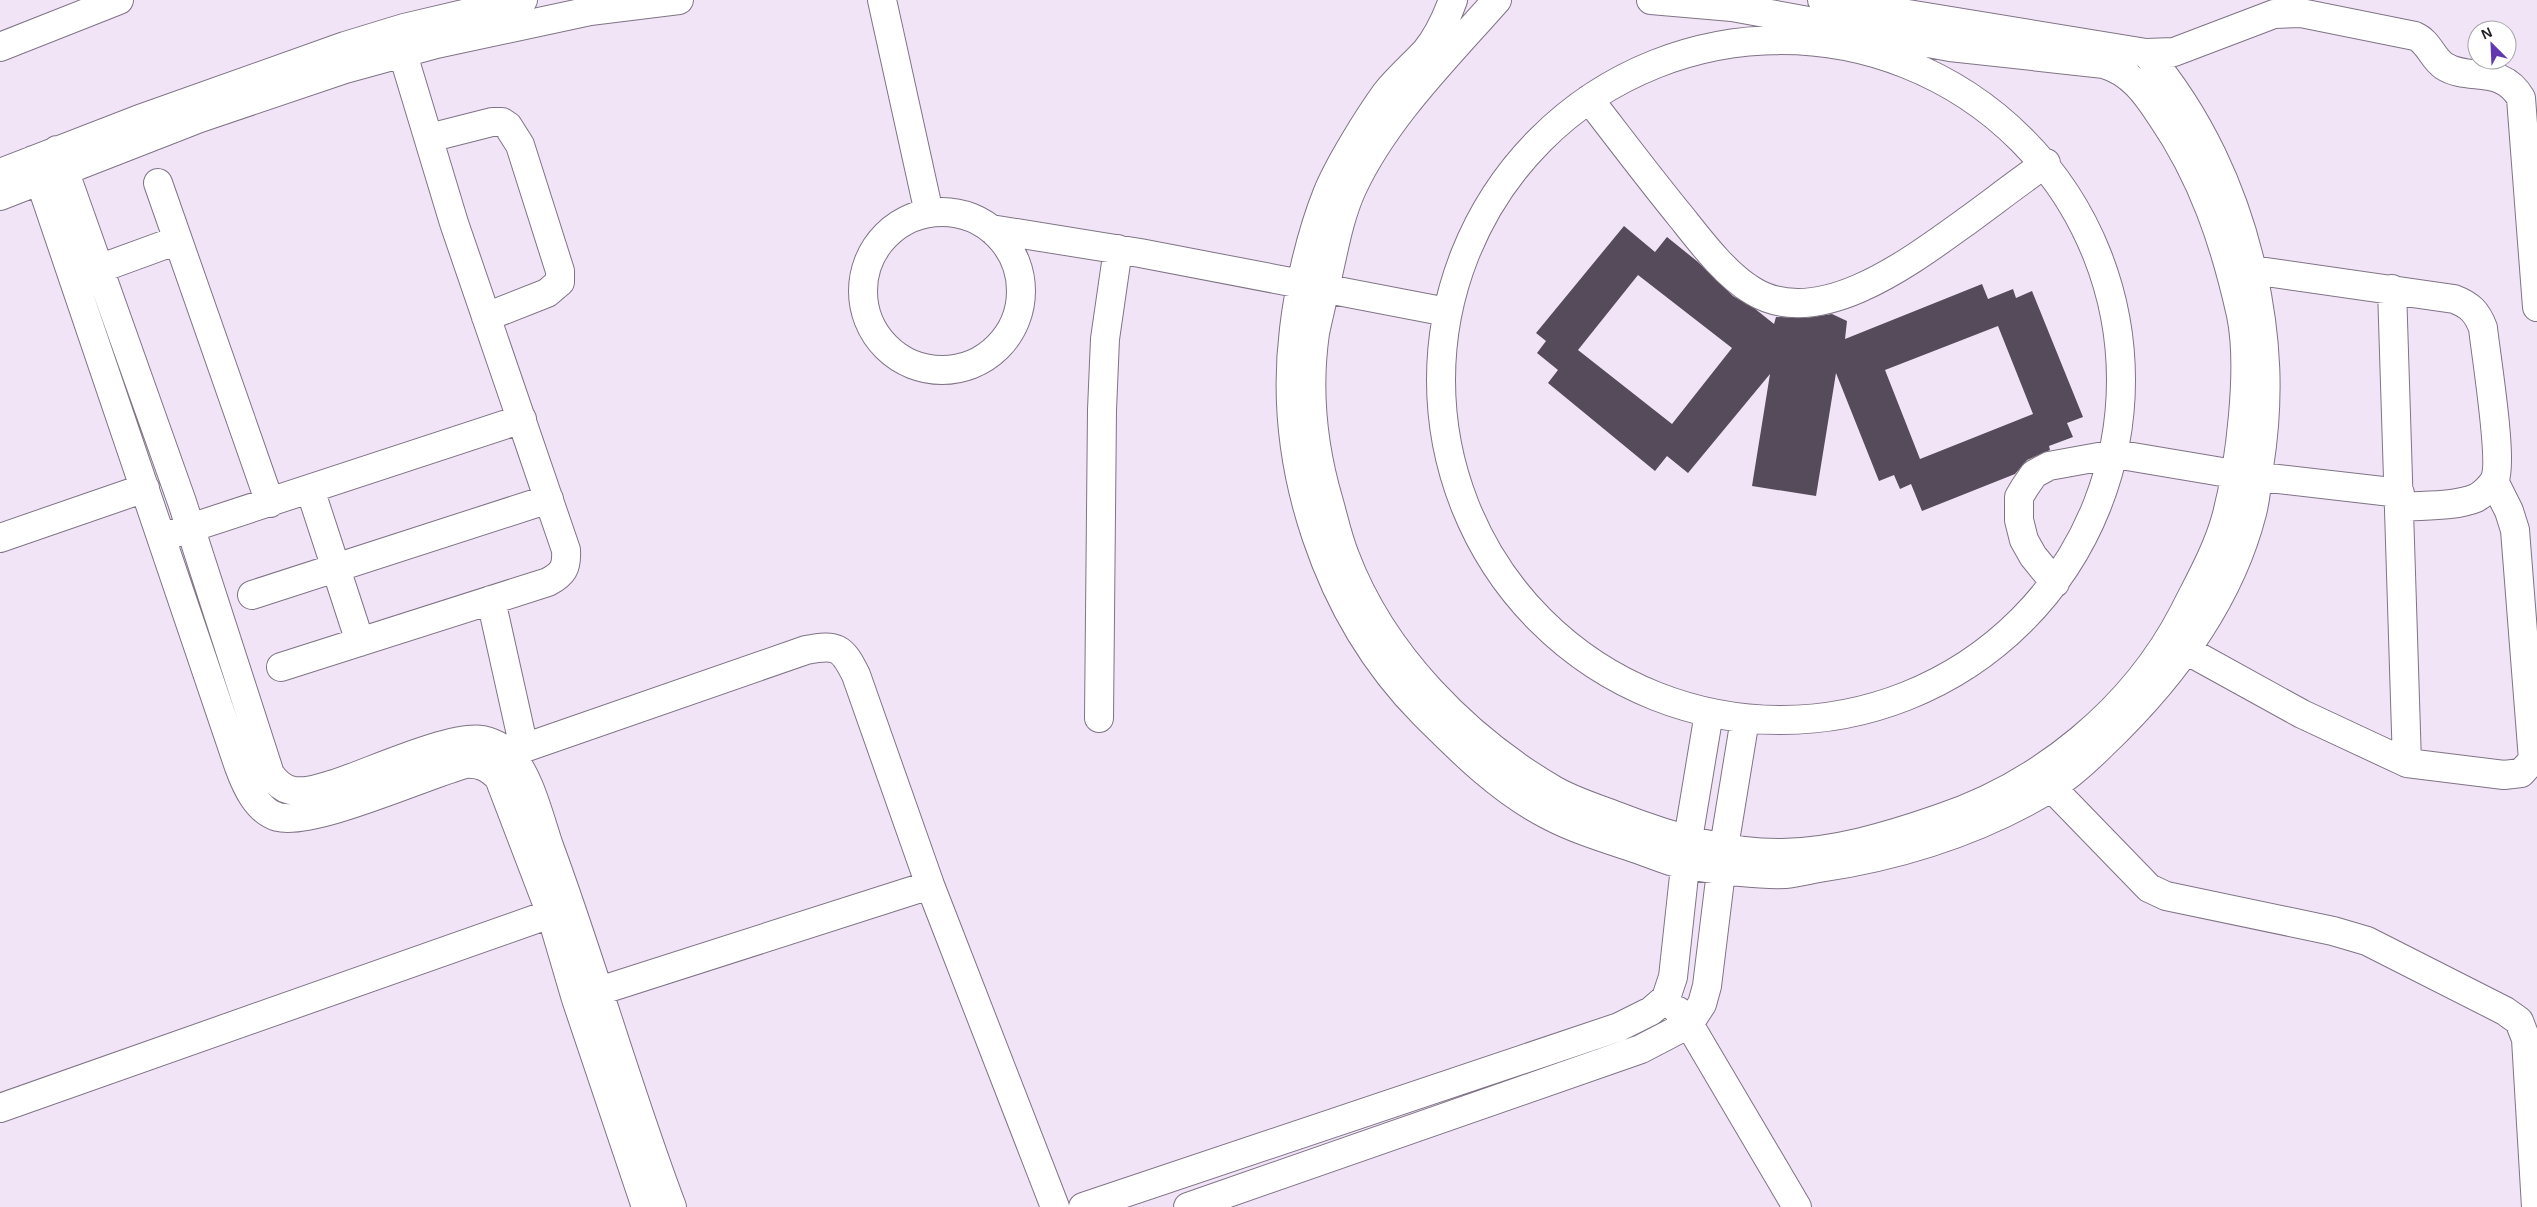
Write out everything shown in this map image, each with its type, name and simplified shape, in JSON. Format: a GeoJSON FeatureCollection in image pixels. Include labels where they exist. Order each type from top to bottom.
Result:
{"type":"FeatureCollection","features":[{"type":"Feature","properties":{"kind":"street"},"geometry":{"type":"LineString","coordinates":[[0,47],[119,0]]}},
{"type":"Feature","properties":{"kind":"street"},"geometry":{"type":"LineString","coordinates":[[399,42],[523,0]]}},
{"type":"Feature","properties":{"kind":"street"},"geometry":{"type":"LineString","coordinates":[[0,196],[49,165],[336,49],[399,42],[590,11],[679,0]]}},
{"type":"Feature","properties":{"kind":"street"},"geometry":{"type":"LineString","coordinates":[[882,0],[929,213]]}},
{"type":"Feature","properties":{"kind":"street"},"geometry":{"type":"LineString","coordinates":[[1453,0],[1444,24],[1428,48],[1388,91],[1328,191],[1314,288],[1315,334],[1312,396],[1314,440],[1325,490],[1345,557],[1371,610],[1405,661],[1450,710],[1500,754],[1559,793],[1646,827],[1688,839],[1723,858],[1784,874],[1865,861],[1917,847],[1972,827],[2052,788],[2091,756],[2134,715],[2186,650],[2208,617],[2230,575],[2252,513],[2246,476],[2243,326],[2225,249],[2195,171],[2177,140],[2142,88],[2119,68],[2104,64],[1950,47],[1835,14],[1748,41],[1665,60],[1589,99],[1548,132],[1512,170],[1483,214],[1461,262],[1447,312],[1440,401],[1456,487],[1495,567],[1552,634],[1625,683],[1709,713],[1745,718],[1824,717],[1884,704],[1949,676],[2006,635],[2055,583],[2085,534],[2101,499],[2115,454],[2123,377],[2114,300],[2088,228],[2046,163],[1986,106],[1913,65],[1835,14]]}},
{"type":"Feature","properties":{"kind":"street"},"geometry":{"type":"LineString","coordinates":[[1497,0],[1387,130],[1357,180],[1314,288],[1294,330],[1291,397],[1298,475],[1315,536],[1338,589],[1369,645],[1402,691],[1500,784],[1547,815],[1601,837],[1687,866],[1748,852],[1785,853],[1827,848],[1877,838],[1968,809],[2040,770],[2071,748],[2117,706],[2153,662],[2178,623],[2208,563],[2264,433],[2267,367],[2259,302],[2252,270],[2243,232],[2222,176],[2171,82],[2146,53]]}},
{"type":"Feature","properties":{"kind":"street"},"geometry":{"type":"LineString","coordinates":[[1651,0],[1835,14],[2146,53],[2174,52],[2261,18],[2274,14],[2301,12],[2415,36],[2424,40],[2444,66],[2508,82],[2520,98],[2524,124],[2537,307]]}},
{"type":"Feature","properties":{"kind":"street"},"geometry":{"type":"LineString","coordinates":[[281,667],[548,582],[565,570],[566,550],[486,317],[399,42]]}},
{"type":"Feature","properties":{"kind":"street"},"geometry":{"type":"LineString","coordinates":[[1589,99],[1707,250],[1753,292],[1770,298],[1795,302],[1816,302],[1881,280],[1921,254],[2046,163]]}},
{"type":"Feature","properties":{"kind":"street"},"geometry":{"type":"LineString","coordinates":[[428,138],[492,122],[502,122],[508,126],[520,145],[560,271],[560,282],[548,293],[486,317]]}},
{"type":"Feature","properties":{"kind":"street"},"geometry":{"type":"LineString","coordinates":[[0,174],[49,165]]}},
{"type":"Feature","properties":{"kind":"street"},"geometry":{"type":"LineString","coordinates":[[49,165],[99,269],[190,528],[270,774],[277,783],[288,790],[302,792],[319,788],[436,747],[464,740],[482,740],[498,746],[508,757]]}},
{"type":"Feature","properties":{"kind":"street"},"geometry":{"type":"LineString","coordinates":[[49,165],[74,278],[244,782],[253,797],[266,810],[278,817],[299,818],[329,811],[465,764],[478,764],[508,757],[806,650],[824,646],[837,648],[848,658],[856,675],[930,885],[1055,1207]]}},
{"type":"Feature","properties":{"kind":"street"},"geometry":{"type":"LineString","coordinates":[[158,183],[270,503]]}},
{"type":"Feature","properties":{"kind":"street"},"geometry":{"type":"LineString","coordinates":[[953,212],[976,219],[991,229],[1010,250],[1019,273],[1021,296],[1016,319],[1003,342],[983,359],[959,368],[933,370],[908,363],[886,348],[871,328],[863,303],[863,277],[872,252],[887,234],[906,220],[929,213],[953,212]]}},
{"type":"Feature","properties":{"kind":"street"},"geometry":{"type":"LineString","coordinates":[[991,229],[1118,249],[1447,312]]}},
{"type":"Feature","properties":{"kind":"street"},"geometry":{"type":"LineString","coordinates":[[74,278],[178,240]]}},
{"type":"Feature","properties":{"kind":"street"},"geometry":{"type":"LineString","coordinates":[[1099,718],[1102,410],[1106,338],[1118,249]]}},
{"type":"Feature","properties":{"kind":"street"},"geometry":{"type":"LineString","coordinates":[[2055,583],[2033,556],[2024,540],[2019,520],[2019,498],[2034,474],[2049,466],[2115,454],[2400,500],[2458,502],[2476,497],[2494,480],[2497,467],[2495,434],[2484,328],[2477,313],[2466,304],[2454,298],[2252,270]]}},
{"type":"Feature","properties":{"kind":"street"},"geometry":{"type":"LineString","coordinates":[[2392,289],[2407,763]]}},
{"type":"Feature","properties":{"kind":"street"},"geometry":{"type":"LineString","coordinates":[[161,538],[522,419]]}},
{"type":"Feature","properties":{"kind":"street"},"geometry":{"type":"LineString","coordinates":[[2186,650],[2302,714],[2407,763],[2504,775],[2522,773],[2533,760],[2515,530],[2509,511],[2494,480]]}},
{"type":"Feature","properties":{"kind":"street"},"geometry":{"type":"LineString","coordinates":[[0,538],[145,488]]}},
{"type":"Feature","properties":{"kind":"street"},"geometry":{"type":"LineString","coordinates":[[310,489],[360,642]]}},
{"type":"Feature","properties":{"kind":"street"},"geometry":{"type":"LineString","coordinates":[[252,595],[549,499]]}},
{"type":"Feature","properties":{"kind":"street"},"geometry":{"type":"LineString","coordinates":[[491,600],[508,757],[499,778],[599,991],[672,1207]]}},
{"type":"Feature","properties":{"kind":"street"},"geometry":{"type":"LineString","coordinates":[[1083,1207],[1619,1027],[1652,1010],[1666,998],[1673,977],[1687,866],[1688,839],[1709,713]]}},
{"type":"Feature","properties":{"kind":"street"},"geometry":{"type":"LineString","coordinates":[[1188,1207],[1571,1075],[1641,1049],[1690,1024],[1702,1004],[1707,986],[1723,858],[1745,718]]}},
{"type":"Feature","properties":{"kind":"street"},"geometry":{"type":"LineString","coordinates":[[2052,788],[2149,888],[2166,896],[2367,941],[2505,1011],[2519,1021],[2526,1039],[2536,1207]]}},
{"type":"Feature","properties":{"kind":"street"},"geometry":{"type":"LineString","coordinates":[[278,817],[288,790]]}},
{"type":"Feature","properties":{"kind":"street"},"geometry":{"type":"LineString","coordinates":[[599,991],[930,885]]}},
{"type":"Feature","properties":{"kind":"street"},"geometry":{"type":"LineString","coordinates":[[0,1108],[561,910]]}},
{"type":"Feature","properties":{"kind":"street"},"geometry":{"type":"LineString","coordinates":[[561,910],[570,981],[646,1207]]}},
{"type":"Feature","properties":{"kind":"street"},"geometry":{"type":"LineString","coordinates":[[1666,998],[1690,1024],[1797,1207]]}},
{"type":"Feature","properties":{"kind":"building"},"geometry":{"type":"Polygon","coordinates":[[[1624,226],[1655,252],[1667,237],[1698,262],[1733,296],[1754,308],[1774,324],[1776,317],[1806,318],[1832,314],[1847,321],[1845,339],[1982,284],[1988,299],[2013,289],[2016,298],[2032,291],[2083,417],[2067,423],[2073,437],[2049,446],[2050,450],[2027,460],[2015,474],[1922,511],[1911,484],[1900,489],[1894,475],[1879,481],[1836,373],[1816,496],[1752,486],[1770,374],[1688,473],[1667,456],[1655,471],[1548,383],[1558,370],[1537,353],[1546,341],[1536,333],[1624,226]],[[1638,275],[1578,350],[1672,424],[1732,348],[1638,275]],[[1998,326],[1885,370],[1920,459],[2033,414],[1998,326]]]}}]}
